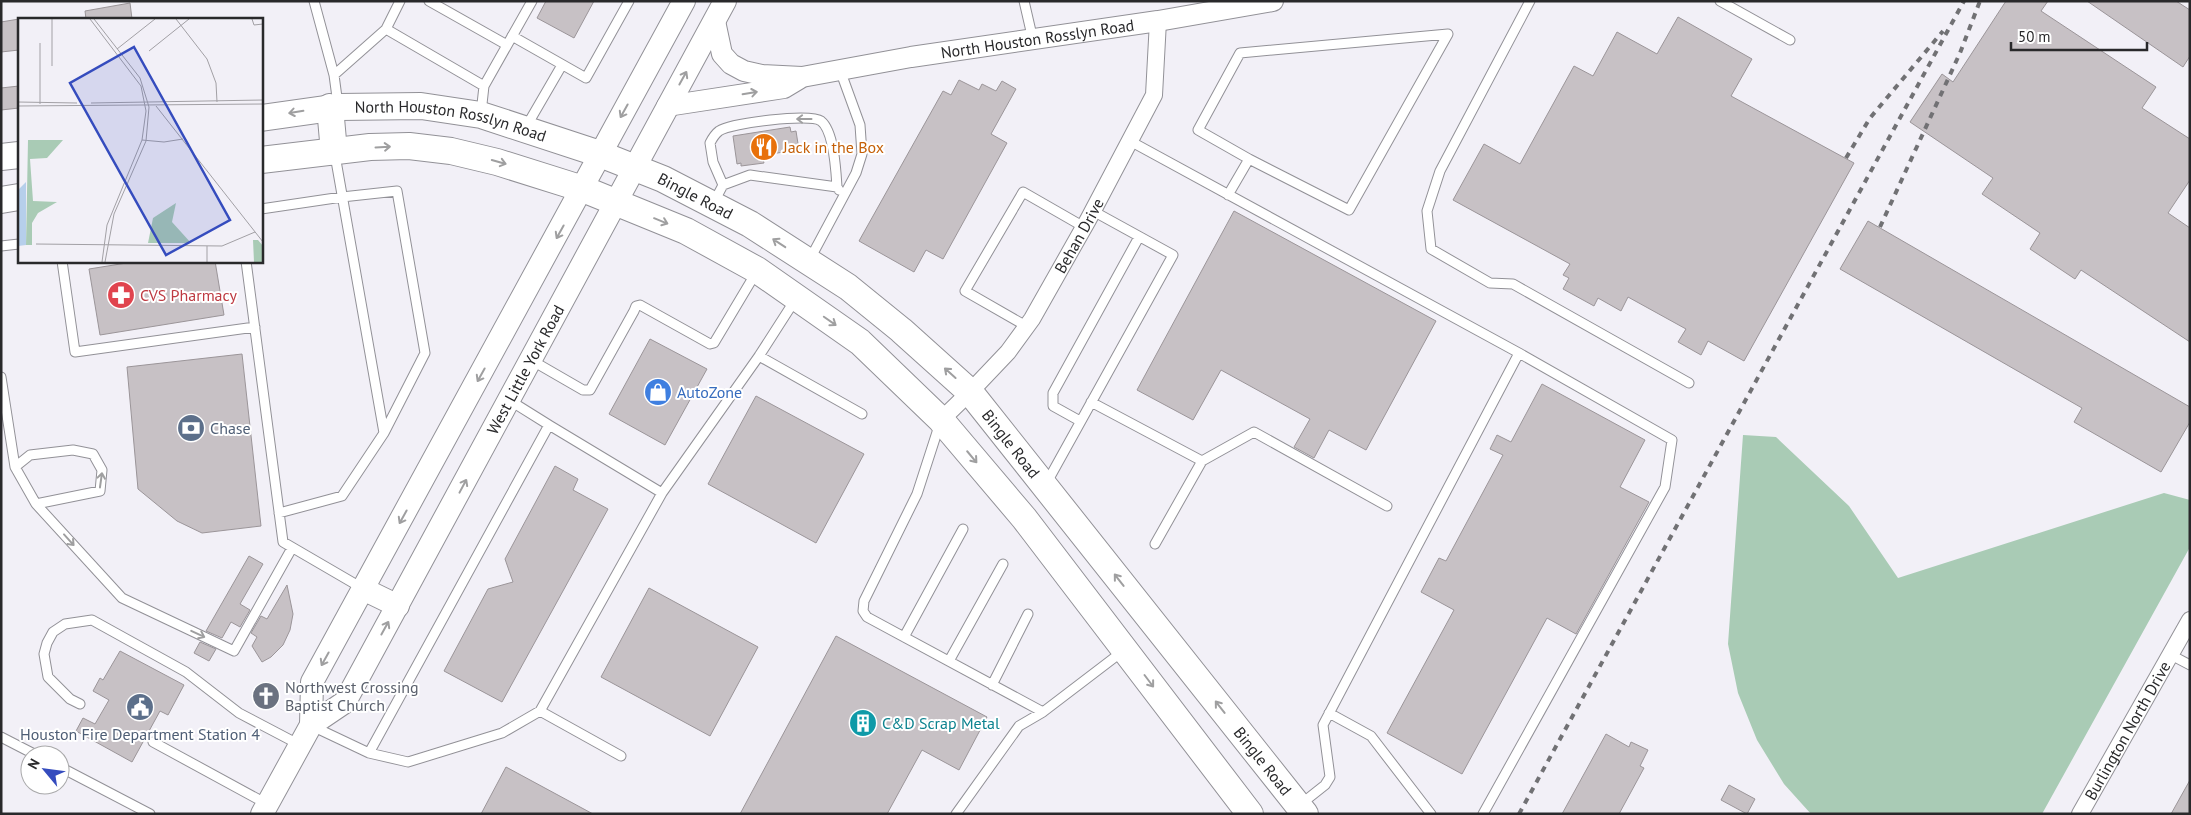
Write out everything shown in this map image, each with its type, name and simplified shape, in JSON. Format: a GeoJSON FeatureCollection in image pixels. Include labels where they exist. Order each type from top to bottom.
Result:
{"type":"FeatureCollection","features":[{"type":"Feature","properties":{"kind":"main road","name":"West Little York Road"},"geometry":{"type":"LineString","coordinates":[[311,725],[312,682],[684,1]]}},
{"type":"Feature","properties":{"kind":"main road","name":"West Little York Road"},"geometry":{"type":"LineString","coordinates":[[264,809],[311,725],[344,702],[398,606],[667,106],[726,1]]}},
{"type":"Feature","properties":{"kind":"main road","name":"North Houston Rosslyn Road"},"geometry":{"type":"LineString","coordinates":[[262,118],[334,107],[422,106],[481,115],[635,167]]}},
{"type":"Feature","properties":{"kind":"main road"},"geometry":{"type":"LineString","coordinates":[[334,107],[334,152]]}},
{"type":"Feature","properties":{"kind":"main road","name":"North Houston Rosslyn Road"},"geometry":{"type":"LineString","coordinates":[[262,160],[370,147],[409,146],[451,151],[497,162],[583,189]]}},
{"type":"Feature","properties":{"kind":"main road"},"geometry":{"type":"LineString","coordinates":[[1,158],[18,155]]}},
{"type":"Feature","properties":{"kind":"main road","name":"Bingle Road"},"geometry":{"type":"LineString","coordinates":[[635,167],[663,179],[718,195],[750,224],[848,287],[901,330],[970,392],[1297,811]]}},
{"type":"Feature","properties":{"kind":"main road"},"geometry":{"type":"LineString","coordinates":[[583,189],[686,231],[757,270],[860,342],[941,420],[1024,518],[1250,814]]}},
{"type":"Feature","properties":{"kind":"main road"},"geometry":{"type":"LineString","coordinates":[[1,200],[18,197]]}},
{"type":"Feature","properties":{"kind":"main road"},"geometry":{"type":"LineString","coordinates":[[363,589],[398,606]]}},
{"type":"Feature","properties":{"kind":"street","name":"North Houston Rosslyn Road"},"geometry":{"type":"LineString","coordinates":[[715,21],[722,54],[731,64],[744,71],[762,75],[802,77],[911,57],[1158,21],[1273,1]]}},
{"type":"Feature","properties":{"kind":"street","name":"Behan Drive"},"geometry":{"type":"LineString","coordinates":[[941,420],[1008,352],[1026,326],[1084,228],[1154,95],[1158,21]]}},
{"type":"Feature","properties":{"kind":"street","name":"North Houston Rosslyn Road"},"geometry":{"type":"LineString","coordinates":[[667,106],[784,88],[802,77]]}},
{"type":"Feature","properties":{"kind":"street","name":"Burlington North Drive"},"geometry":{"type":"LineString","coordinates":[[2080,814],[2190,620]]}},
{"type":"Feature","properties":{"kind":"lane"},"geometry":{"type":"LineString","coordinates":[[314,1],[334,75],[334,107]]}},
{"type":"Feature","properties":{"kind":"lane"},"geometry":{"type":"LineString","coordinates":[[334,75],[386,29],[400,1]]}},
{"type":"Feature","properties":{"kind":"lane"},"geometry":{"type":"LineString","coordinates":[[429,1],[507,45]]}},
{"type":"Feature","properties":{"kind":"lane"},"geometry":{"type":"LineString","coordinates":[[512,36],[586,78],[629,1]]}},
{"type":"Feature","properties":{"kind":"lane"},"geometry":{"type":"LineString","coordinates":[[1024,1],[1033,40]]}},
{"type":"Feature","properties":{"kind":"lane"},"geometry":{"type":"LineString","coordinates":[[1530,1],[1440,171],[1427,211],[1431,249],[1490,282],[1512,284],[1689,384]]}},
{"type":"Feature","properties":{"kind":"lane"},"geometry":{"type":"LineString","coordinates":[[1720,1],[1790,40]]}},
{"type":"Feature","properties":{"kind":"lane"},"geometry":{"type":"LineString","coordinates":[[481,115],[484,86],[531,2]]}},
{"type":"Feature","properties":{"kind":"lane"},"geometry":{"type":"LineString","coordinates":[[386,29],[484,86]]}},
{"type":"Feature","properties":{"kind":"lane"},"geometry":{"type":"LineString","coordinates":[[1448,34],[1349,210],[1249,158],[1198,130],[1240,54],[1448,34]]}},
{"type":"Feature","properties":{"kind":"lane"},"geometry":{"type":"LineString","coordinates":[[525,129],[562,65]]}},
{"type":"Feature","properties":{"kind":"lane"},"geometry":{"type":"LineString","coordinates":[[808,262],[856,173],[862,154],[860,125],[840,70]]}},
{"type":"Feature","properties":{"kind":"lane"},"geometry":{"type":"LineString","coordinates":[[837,186],[750,175],[718,195],[710,143],[720,131],[736,125],[805,118],[817,119],[822,122],[831,141],[836,167],[837,186],[843,196]]}},
{"type":"Feature","properties":{"kind":"lane"},"geometry":{"type":"LineString","coordinates":[[1130,141],[1520,353],[1672,440],[1664,487],[1483,814]]}},
{"type":"Feature","properties":{"kind":"lane"},"geometry":{"type":"LineString","coordinates":[[334,152],[384,433]]}},
{"type":"Feature","properties":{"kind":"lane"},"geometry":{"type":"LineString","coordinates":[[1228,195],[1249,158]]}},
{"type":"Feature","properties":{"kind":"lane"},"geometry":{"type":"LineString","coordinates":[[262,209],[398,191],[425,353],[384,433],[342,496],[279,513]]}},
{"type":"Feature","properties":{"kind":"lane"},"geometry":{"type":"LineString","coordinates":[[1026,326],[965,291],[1018,200],[1023,192],[1084,228]]}},
{"type":"Feature","properties":{"kind":"lane"},"geometry":{"type":"LineString","coordinates":[[1045,486],[1173,256],[1093,211]]}},
{"type":"Feature","properties":{"kind":"lane"},"geometry":{"type":"LineString","coordinates":[[1080,421],[1053,406],[1053,394],[1140,237]]}},
{"type":"Feature","properties":{"kind":"lane"},"geometry":{"type":"LineString","coordinates":[[1,246],[18,244]]}},
{"type":"Feature","properties":{"kind":"lane"},"geometry":{"type":"LineString","coordinates":[[62,262],[75,352],[254,328]]}},
{"type":"Feature","properties":{"kind":"lane"},"geometry":{"type":"LineString","coordinates":[[246,262],[283,542],[363,589]]}},
{"type":"Feature","properties":{"kind":"lane"},"geometry":{"type":"LineString","coordinates":[[531,360],[583,390],[590,390],[636,306],[640,305],[710,344],[714,343],[757,270]]}},
{"type":"Feature","properties":{"kind":"lane"},"geometry":{"type":"LineString","coordinates":[[311,725],[369,753],[408,762],[502,733],[540,711],[662,493],[759,356],[796,297]]}},
{"type":"Feature","properties":{"kind":"lane"},"geometry":{"type":"LineString","coordinates":[[1297,811],[1325,785],[1330,777],[1323,725],[1520,353]]}},
{"type":"Feature","properties":{"kind":"lane"},"geometry":{"type":"LineString","coordinates":[[759,356],[862,414]]}},
{"type":"Feature","properties":{"kind":"lane"},"geometry":{"type":"LineString","coordinates":[[1,377],[15,467],[36,504],[122,598],[234,651],[292,548]]}},
{"type":"Feature","properties":{"kind":"lane"},"geometry":{"type":"LineString","coordinates":[[509,400],[662,493]]}},
{"type":"Feature","properties":{"kind":"lane"},"geometry":{"type":"LineString","coordinates":[[1091,402],[1202,461]]}},
{"type":"Feature","properties":{"kind":"lane"},"geometry":{"type":"LineString","coordinates":[[941,420],[918,494],[863,606],[863,611],[867,617],[1044,712]]}},
{"type":"Feature","properties":{"kind":"lane"},"geometry":{"type":"LineString","coordinates":[[369,753],[550,425]]}},
{"type":"Feature","properties":{"kind":"lane"},"geometry":{"type":"LineString","coordinates":[[1155,544],[1202,461],[1254,432],[1387,506]]}},
{"type":"Feature","properties":{"kind":"lane"},"geometry":{"type":"LineString","coordinates":[[15,467],[30,455],[73,450],[93,454],[102,470],[100,491],[36,504]]}},
{"type":"Feature","properties":{"kind":"lane"},"geometry":{"type":"LineString","coordinates":[[904,637],[964,529]]}},
{"type":"Feature","properties":{"kind":"lane"},"geometry":{"type":"LineString","coordinates":[[949,661],[1003,564]]}},
{"type":"Feature","properties":{"kind":"lane"},"geometry":{"type":"LineString","coordinates":[[992,685],[1028,614]]}},
{"type":"Feature","properties":{"kind":"lane"},"geometry":{"type":"LineString","coordinates":[[80,704],[70,699],[48,677],[44,654],[46,643],[53,632],[66,624],[92,620],[186,672],[239,713],[300,745]]}},
{"type":"Feature","properties":{"kind":"lane"},"geometry":{"type":"LineString","coordinates":[[956,814],[1019,726],[1044,712],[1125,650]]}},
{"type":"Feature","properties":{"kind":"lane"},"geometry":{"type":"LineString","coordinates":[[2171,655],[2190,665]]}},
{"type":"Feature","properties":{"kind":"lane"},"geometry":{"type":"LineString","coordinates":[[540,711],[620,756]]}},
{"type":"Feature","properties":{"kind":"lane"},"geometry":{"type":"LineString","coordinates":[[1329,713],[1371,736],[1431,814]]}},
{"type":"Feature","properties":{"kind":"lane"},"geometry":{"type":"LineString","coordinates":[[1,737],[20,747]]}},
{"type":"Feature","properties":{"kind":"lane"},"geometry":{"type":"LineString","coordinates":[[153,742],[264,809]]}},
{"type":"Feature","properties":{"kind":"lane"},"geometry":{"type":"LineString","coordinates":[[70,772],[150,814]]}},
{"type":"Feature","properties":{"kind":"green space"},"geometry":{"type":"Polygon","coordinates":[[[1743,435],[1776,437],[1849,506],[1898,578],[2164,493],[2190,500],[2190,547],[2042,814],[1811,814],[1784,784],[1757,740],[1738,693],[1728,644],[1743,435]]]}},
{"type":"Feature","properties":{"kind":"building"},"geometry":{"type":"Polygon","coordinates":[[[546,1],[594,1],[574,38],[537,18],[546,1]]]}},
{"type":"Feature","properties":{"kind":"building"},"geometry":{"type":"Polygon","coordinates":[[[2006,1],[2048,1],[2041,11],[2156,87],[2142,108],[2190,139],[2190,180],[2168,213],[2190,228],[2190,342],[2081,270],[2075,279],[2030,249],[2040,233],[1982,194],[1993,178],[1910,122],[1942,74],[1953,82],[2006,1]]]}},
{"type":"Feature","properties":{"kind":"building"},"geometry":{"type":"Polygon","coordinates":[[[2087,1],[2176,1],[2190,10],[2190,56],[2183,67],[2087,1]]]}},
{"type":"Feature","properties":{"kind":"building"},"geometry":{"type":"Polygon","coordinates":[[[130,3],[132,18],[86,18],[85,11],[130,3]]]}},
{"type":"Feature","properties":{"kind":"building"},"geometry":{"type":"Polygon","coordinates":[[[1678,17],[1752,59],[1731,96],[1854,163],[1744,361],[1708,341],[1701,355],[1678,342],[1686,329],[1628,297],[1621,311],[1598,298],[1594,306],[1563,289],[1569,278],[1563,275],[1570,264],[1453,200],[1484,144],[1520,164],[1574,66],[1593,76],[1617,32],[1657,54],[1678,17]]]}},
{"type":"Feature","properties":{"kind":"building"},"geometry":{"type":"Polygon","coordinates":[[[18,19],[18,50],[1,52],[1,22],[18,19]]]}},
{"type":"Feature","properties":{"kind":"building"},"geometry":{"type":"Polygon","coordinates":[[[959,80],[979,90],[982,84],[996,91],[1002,81],[1016,89],[991,134],[1007,143],[943,259],[926,250],[914,272],[859,241],[943,91],[951,95],[959,80]]]}},
{"type":"Feature","properties":{"kind":"building"},"geometry":{"type":"Polygon","coordinates":[[[18,86],[18,108],[1,110],[1,88],[18,86]]]}},
{"type":"Feature","properties":{"kind":"building","name":"Jack in the Box"},"geometry":{"type":"Polygon","coordinates":[[[790,127],[791,132],[796,131],[799,150],[770,154],[771,158],[763,159],[764,163],[741,166],[741,163],[737,164],[733,136],[790,127]]]}},
{"type":"Feature","properties":{"kind":"building"},"geometry":{"type":"Polygon","coordinates":[[[1234,211],[1436,321],[1366,450],[1329,430],[1314,458],[1294,447],[1310,419],[1221,370],[1193,420],[1137,390],[1234,211]]]}},
{"type":"Feature","properties":{"kind":"building"},"geometry":{"type":"Polygon","coordinates":[[[1868,221],[2190,407],[2190,422],[2161,472],[2074,422],[2082,408],[1840,269],[1868,221]]]}},
{"type":"Feature","properties":{"kind":"building","name":"CVS Pharmacy"},"geometry":{"type":"Polygon","coordinates":[[[133,262],[215,262],[224,315],[100,335],[89,269],[133,262]]]}},
{"type":"Feature","properties":{"kind":"building","name":"AutoZone"},"geometry":{"type":"Polygon","coordinates":[[[650,339],[707,369],[665,445],[609,414],[650,339]]]}},
{"type":"Feature","properties":{"kind":"building","name":"Chase"},"geometry":{"type":"Polygon","coordinates":[[[242,354],[261,526],[202,533],[177,521],[138,489],[127,367],[242,354]]]}},
{"type":"Feature","properties":{"kind":"building"},"geometry":{"type":"Polygon","coordinates":[[[1542,384],[1645,440],[1620,487],[1649,502],[1576,634],[1547,618],[1462,774],[1387,733],[1454,610],[1421,592],[1439,558],[1446,561],[1503,455],[1490,449],[1497,435],[1511,442],[1542,384]]]}},
{"type":"Feature","properties":{"kind":"building"},"geometry":{"type":"Polygon","coordinates":[[[756,396],[864,454],[816,543],[708,484],[756,396]]]}},
{"type":"Feature","properties":{"kind":"building"},"geometry":{"type":"Polygon","coordinates":[[[555,466],[578,479],[573,490],[608,509],[502,702],[444,671],[488,589],[513,582],[505,559],[555,466]]]}},
{"type":"Feature","properties":{"kind":"building"},"geometry":{"type":"Polygon","coordinates":[[[249,556],[263,564],[240,604],[250,610],[240,627],[231,622],[222,638],[206,631],[249,556]]]}},
{"type":"Feature","properties":{"kind":"building"},"geometry":{"type":"Polygon","coordinates":[[[287,585],[293,614],[290,630],[283,645],[271,657],[262,662],[252,646],[257,637],[251,633],[261,616],[267,619],[287,585]]]}},
{"type":"Feature","properties":{"kind":"building"},"geometry":{"type":"Polygon","coordinates":[[[649,588],[758,647],[710,736],[601,677],[649,588]]]}},
{"type":"Feature","properties":{"kind":"building","name":"C&D Scrap Metal"},"geometry":{"type":"Polygon","coordinates":[[[836,636],[987,717],[959,770],[922,750],[887,814],[740,814],[836,636]]]}},
{"type":"Feature","properties":{"kind":"building"},"geometry":{"type":"Polygon","coordinates":[[[200,642],[216,649],[209,661],[194,653],[200,642]]]}},
{"type":"Feature","properties":{"kind":"building","name":"Houston Fire Department Station 4"},"geometry":{"type":"Polygon","coordinates":[[[120,651],[184,685],[168,715],[160,711],[132,762],[76,731],[83,718],[95,724],[109,700],[93,691],[100,678],[103,680],[120,651]]]}},
{"type":"Feature","properties":{"kind":"building"},"geometry":{"type":"Polygon","coordinates":[[[1606,734],[1629,747],[1631,742],[1648,750],[1640,766],[1644,768],[1619,814],[1562,814],[1606,734]]]}},
{"type":"Feature","properties":{"kind":"building"},"geometry":{"type":"Polygon","coordinates":[[[506,767],[593,814],[481,814],[506,767]]]}},
{"type":"Feature","properties":{"kind":"building"},"geometry":{"type":"Polygon","coordinates":[[[2190,780],[2190,814],[2171,814],[2190,780]]]}},
{"type":"Feature","properties":{"kind":"building"},"geometry":{"type":"Polygon","coordinates":[[[1729,785],[1755,799],[1747,814],[1721,800],[1729,785]]]}},
{"type":"Feature","properties":{"kind":"railway"},"geometry":{"type":"LineString","coordinates":[[1519,814],[1964,1]]}},
{"type":"Feature","properties":{"kind":"railway"},"geometry":{"type":"LineString","coordinates":[[1880,227],[1960,53],[1980,1]]}},
{"type":"Feature","properties":{"kind":"railway"},"geometry":{"type":"LineString","coordinates":[[1846,158],[1870,118],[1943,31]]}},
{"type":"Feature","properties":{"kind":"place","name":"Jack in the Box"},"geometry":{"type":"Point","coordinates":[764,147]}},
{"type":"Feature","properties":{"kind":"place","name":"CVS Pharmacy"},"geometry":{"type":"Point","coordinates":[121,295]}},
{"type":"Feature","properties":{"kind":"place","name":"AutoZone"},"geometry":{"type":"Point","coordinates":[658,392]}},
{"type":"Feature","properties":{"kind":"place","name":"Chase"},"geometry":{"type":"Point","coordinates":[191,428]}},
{"type":"Feature","properties":{"kind":"place","name":"Northwest Crossing Baptist Church"},"geometry":{"type":"Point","coordinates":[266,696]}},
{"type":"Feature","properties":{"kind":"place","name":"Houston Fire Department Station 4"},"geometry":{"type":"Point","coordinates":[140,707]}},
{"type":"Feature","properties":{"kind":"place","name":"C&D Scrap Metal"},"geometry":{"type":"Point","coordinates":[863,723]}}]}
